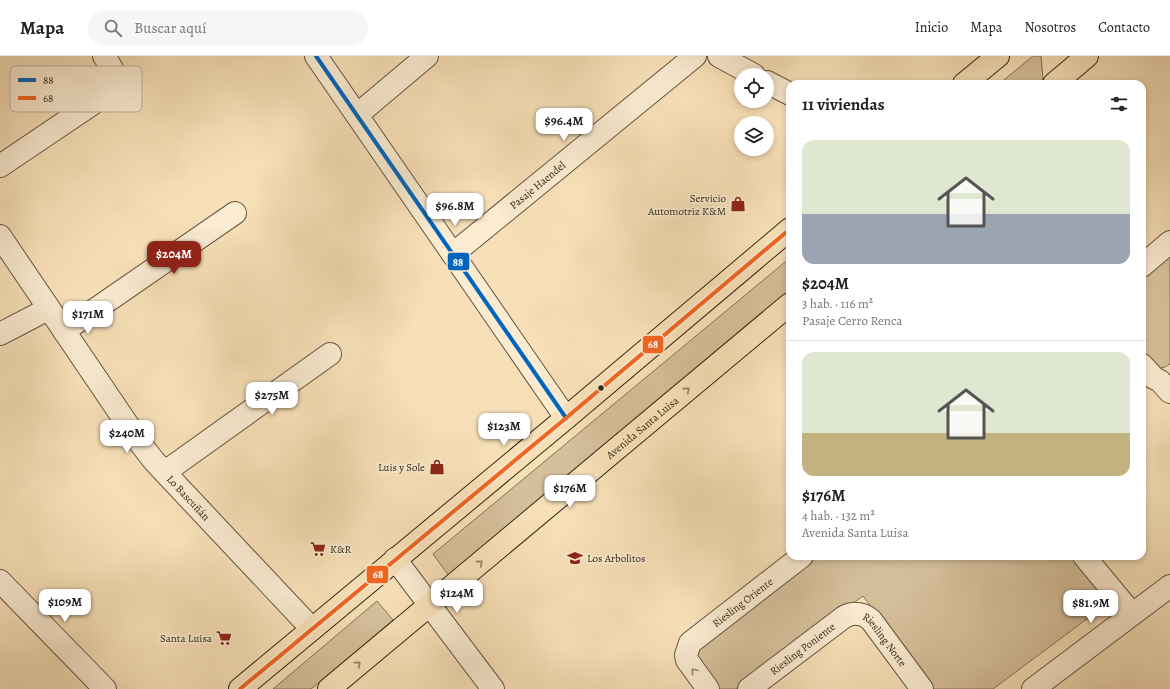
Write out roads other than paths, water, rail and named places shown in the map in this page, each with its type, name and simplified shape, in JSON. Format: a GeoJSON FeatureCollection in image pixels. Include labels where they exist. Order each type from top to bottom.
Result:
{"type":"FeatureCollection","features":[{"type":"Feature","properties":{"kind":"main road"},"geometry":{"type":"LineString","coordinates":[[969,80],[998,56]]}},
{"type":"Feature","properties":{"kind":"main road"},"geometry":{"type":"LineString","coordinates":[[1059,80],[1087,56]]}},
{"type":"Feature","properties":{"kind":"main road"},"geometry":{"type":"LineString","coordinates":[[240,689],[566,418],[786,232]]}},
{"type":"Feature","properties":{"kind":"main road","name":"Avenida Santa Luisa"},"geometry":{"type":"LineString","coordinates":[[328,689],[786,307]]}},
{"type":"Feature","properties":{"kind":"street"},"geometry":{"type":"LineString","coordinates":[[104,56],[110,66]]}},
{"type":"Feature","properties":{"kind":"street"},"geometry":{"type":"LineString","coordinates":[[316,56],[566,418]]}},
{"type":"Feature","properties":{"kind":"street"},"geometry":{"type":"LineString","coordinates":[[357,115],[427,56]]}},
{"type":"Feature","properties":{"kind":"street","name":"Pasaje Haendel"},"geometry":{"type":"LineString","coordinates":[[453,254],[695,56]]}},
{"type":"Feature","properties":{"kind":"street"},"geometry":{"type":"LineString","coordinates":[[719,56],[741,68]]}},
{"type":"Feature","properties":{"kind":"street"},"geometry":{"type":"LineString","coordinates":[[774,86],[786,92]]}},
{"type":"Feature","properties":{"kind":"street"},"geometry":{"type":"LineString","coordinates":[[0,166],[80,112]]}},
{"type":"Feature","properties":{"kind":"street"},"geometry":{"type":"LineString","coordinates":[[64,330],[235,212]]}},
{"type":"Feature","properties":{"kind":"street","name":"Lo Bascuñán"},"geometry":{"type":"LineString","coordinates":[[0,236],[140,443],[164,472],[312,629]]}},
{"type":"Feature","properties":{"kind":"street"},"geometry":{"type":"LineString","coordinates":[[1146,263],[1170,242]]}},
{"type":"Feature","properties":{"kind":"street"},"geometry":{"type":"LineString","coordinates":[[0,334],[48,309]]}},
{"type":"Feature","properties":{"kind":"street"},"geometry":{"type":"LineString","coordinates":[[164,472],[330,354]]}},
{"type":"Feature","properties":{"kind":"street"},"geometry":{"type":"LineString","coordinates":[[1146,369],[1154,378],[1167,382]]}},
{"type":"Feature","properties":{"kind":"street"},"geometry":{"type":"LineString","coordinates":[[395,559],[493,689]]}},
{"type":"Feature","properties":{"kind":"street","name":"Riesling Oriente"},"geometry":{"type":"LineString","coordinates":[[708,689],[689,664],[686,655],[690,643],[797,560]]}},
{"type":"Feature","properties":{"kind":"street"},"geometry":{"type":"LineString","coordinates":[[1087,560],[1132,614]]}},
{"type":"Feature","properties":{"kind":"street"},"geometry":{"type":"LineString","coordinates":[[0,581],[105,689]]}},
{"type":"Feature","properties":{"kind":"street"},"geometry":{"type":"LineString","coordinates":[[1033,689],[1170,586]]}},
{"type":"Feature","properties":{"kind":"street","name":"Riesling Poniente"},"geometry":{"type":"LineString","coordinates":[[749,689],[848,614],[858,614]]}},
{"type":"Feature","properties":{"kind":"street","name":"Riesling Norte"},"geometry":{"type":"LineString","coordinates":[[858,614],[868,617],[871,620],[922,689]]}},
{"type":"Feature","properties":{"kind":"place","name":"Servicio Automotriz K&M"},"geometry":{"type":"Point","coordinates":[738,204]}},
{"type":"Feature","properties":{"kind":"place","name":"Luis y Sole"},"geometry":{"type":"Point","coordinates":[437,467]}},
{"type":"Feature","properties":{"kind":"place","name":"K&R"},"geometry":{"type":"Point","coordinates":[318,549]}},
{"type":"Feature","properties":{"kind":"place","name":"Los Arbolitos"},"geometry":{"type":"Point","coordinates":[575,558]}},
{"type":"Feature","properties":{"kind":"place","name":"Santa Luisa"},"geometry":{"type":"Point","coordinates":[224,638]}}]}
